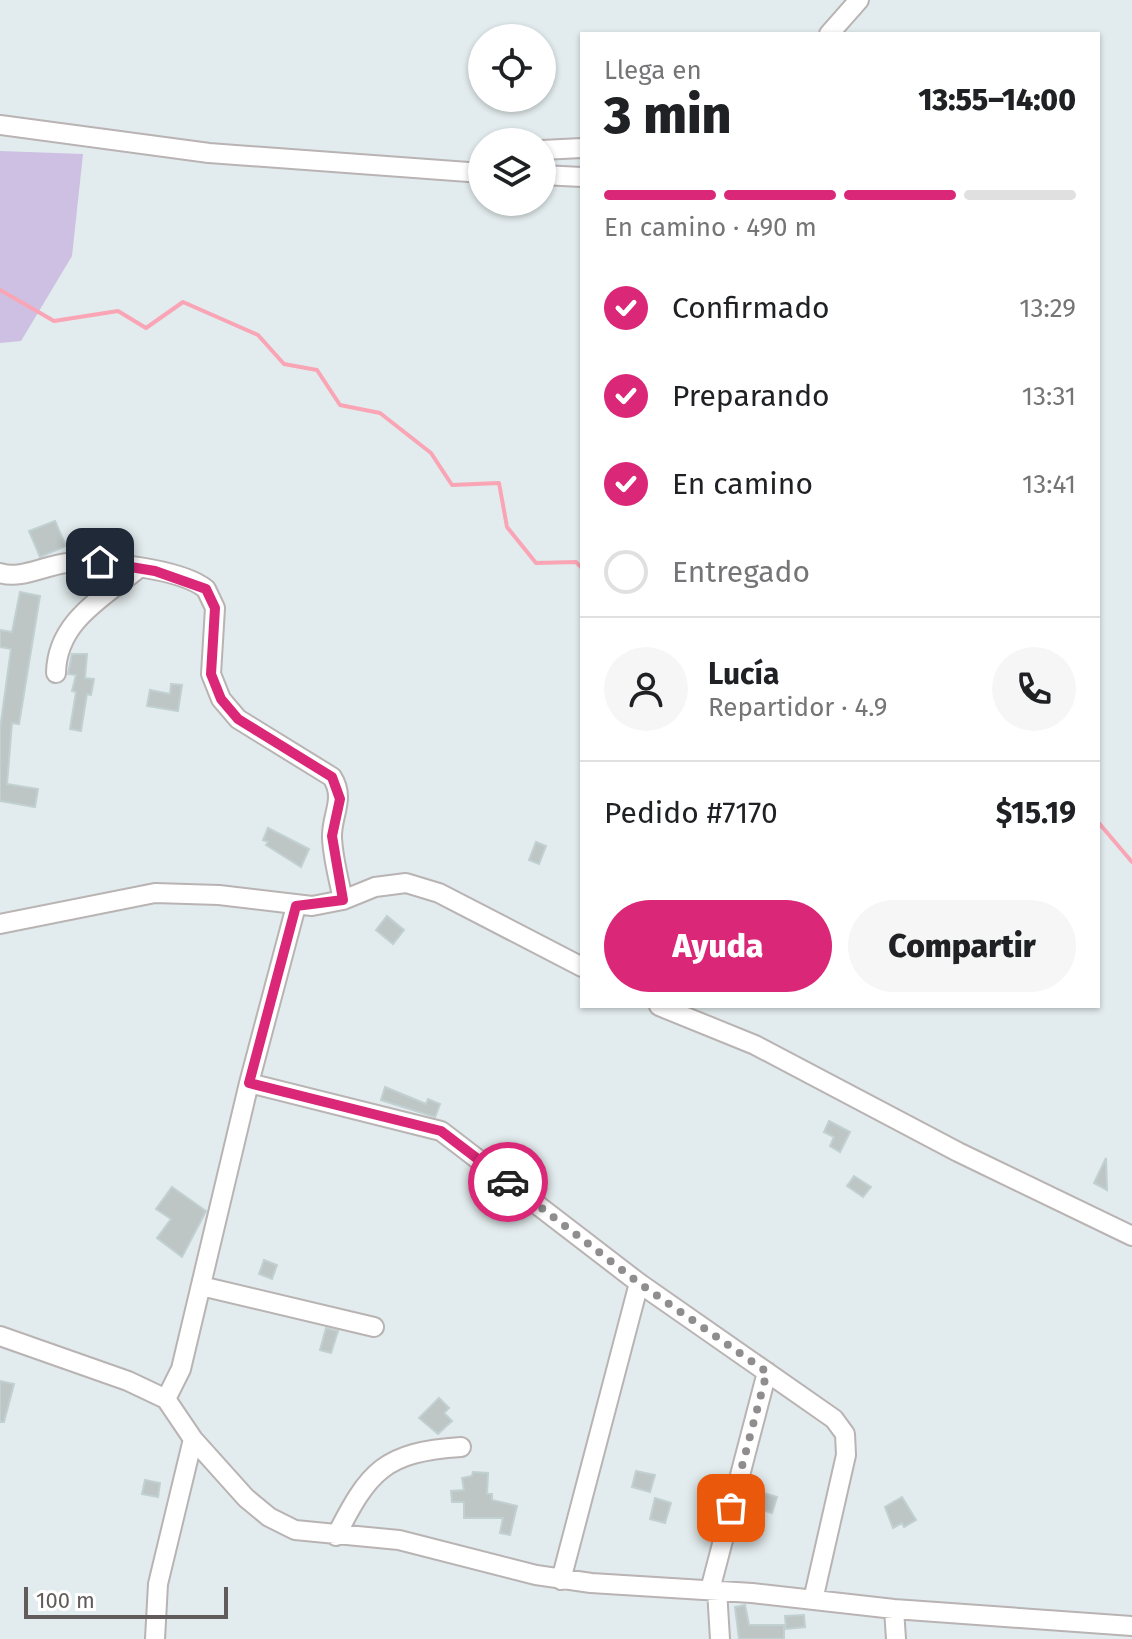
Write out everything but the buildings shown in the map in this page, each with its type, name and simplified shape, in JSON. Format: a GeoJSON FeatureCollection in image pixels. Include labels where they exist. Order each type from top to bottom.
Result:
{"type":"FeatureCollection","features":[{"type":"Feature","properties":{"kind":"street"},"geometry":{"type":"LineString","coordinates":[[831,32],[859,0]]}},
{"type":"Feature","properties":{"kind":"street"},"geometry":{"type":"LineString","coordinates":[[0,125],[209,153],[468,172]]}},
{"type":"Feature","properties":{"kind":"street"},"geometry":{"type":"LineString","coordinates":[[556,149],[580,148]]}},
{"type":"Feature","properties":{"kind":"street"},"geometry":{"type":"LineString","coordinates":[[457,172],[468,168]]}},
{"type":"Feature","properties":{"kind":"street"},"geometry":{"type":"LineString","coordinates":[[556,176],[580,177]]}},
{"type":"Feature","properties":{"kind":"street"},"geometry":{"type":"LineString","coordinates":[[0,573],[15,574],[66,563],[100,562],[139,568],[200,584],[206,589],[215,608],[211,674],[221,699],[238,719],[335,782],[340,799],[332,836],[343,900]]}},
{"type":"Feature","properties":{"kind":"street"},"geometry":{"type":"LineString","coordinates":[[56,673],[60,644],[75,620],[139,568]]}},
{"type":"Feature","properties":{"kind":"street"},"geometry":{"type":"LineString","coordinates":[[0,924],[155,893],[219,895],[296,906],[343,900],[393,883],[418,885],[580,966]]}},
{"type":"Feature","properties":{"kind":"street"},"geometry":{"type":"LineString","coordinates":[[166,1399],[181,1369],[249,1083],[296,906]]}},
{"type":"Feature","properties":{"kind":"street"},"geometry":{"type":"LineString","coordinates":[[664,1008],[755,1045],[958,1152],[1132,1236]]}},
{"type":"Feature","properties":{"kind":"street"},"geometry":{"type":"LineString","coordinates":[[249,1083],[441,1131],[639,1283],[834,1419],[845,1434],[846,1455],[813,1600]]}},
{"type":"Feature","properties":{"kind":"street"},"geometry":{"type":"LineString","coordinates":[[561,1580],[639,1283]]}},
{"type":"Feature","properties":{"kind":"street"},"geometry":{"type":"LineString","coordinates":[[201,1286],[374,1327]]}},
{"type":"Feature","properties":{"kind":"street"},"geometry":{"type":"LineString","coordinates":[[0,1336],[128,1381],[166,1399],[193,1439],[246,1498],[269,1517],[295,1530],[399,1540],[561,1580],[1132,1626]]}},
{"type":"Feature","properties":{"kind":"street"},"geometry":{"type":"LineString","coordinates":[[720,1639],[713,1590],[767,1372]]}},
{"type":"Feature","properties":{"kind":"street"},"geometry":{"type":"LineString","coordinates":[[155,1639],[158,1584],[193,1439]]}},
{"type":"Feature","properties":{"kind":"street"},"geometry":{"type":"LineString","coordinates":[[336,1536],[361,1487],[380,1468],[419,1450],[461,1447]]}},
{"type":"Feature","properties":{"kind":"street"},"geometry":{"type":"LineString","coordinates":[[894,1609],[896,1639]]}},
{"type":"Feature","properties":{"kind":"shaded area"},"geometry":{"type":"Polygon","coordinates":[[[0,151],[83,154],[72,256],[21,341],[0,343],[0,151]]]}},
{"type":"Feature","properties":{"kind":"waterway"},"geometry":{"type":"LineString","coordinates":[[0,290],[54,321],[118,311],[146,328],[183,302],[258,335],[284,364],[317,370],[340,405],[380,413],[431,453],[452,485],[499,483],[507,527],[536,563],[576,562],[580,566]]}},
{"type":"Feature","properties":{"kind":"waterway"},"geometry":{"type":"LineString","coordinates":[[1100,824],[1132,862]]}},
{"type":"Feature","properties":{"kind":"way so far"},"geometry":{"type":"LineString","coordinates":[[508,1182],[639,1283],[767,1372],[731,1508]]}},
{"type":"Feature","properties":{"kind":"route"},"geometry":{"type":"LineString","coordinates":[[100,562],[155,571],[200,584],[206,589],[216,615],[211,674],[221,699],[238,719],[332,777],[339,792],[332,836],[343,900],[296,906],[249,1083],[441,1131],[508,1182]]}}]}
